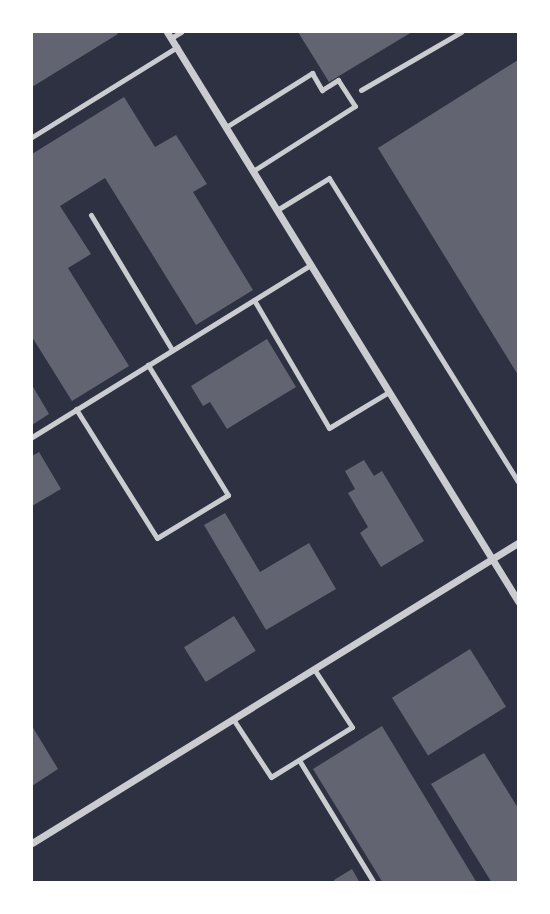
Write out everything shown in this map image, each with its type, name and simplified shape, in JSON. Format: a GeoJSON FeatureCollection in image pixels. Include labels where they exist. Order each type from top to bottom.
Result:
{"type":"FeatureCollection","features":[{"type":"Feature","properties":{"kind":"street"},"geometry":{"type":"LineString","coordinates":[[169,34],[519,601]]}},
{"type":"Feature","properties":{"kind":"street"},"geometry":{"type":"LineString","coordinates":[[32,843],[519,542]]}},
{"type":"Feature","properties":{"kind":"lane"},"geometry":{"type":"LineString","coordinates":[[169,34],[181,32]]}},
{"type":"Feature","properties":{"kind":"lane"},"geometry":{"type":"LineString","coordinates":[[361,90],[461,32]]}},
{"type":"Feature","properties":{"kind":"lane"},"geometry":{"type":"LineString","coordinates":[[32,136],[177,47]]}},
{"type":"Feature","properties":{"kind":"lane"},"geometry":{"type":"LineString","coordinates":[[226,127],[312,73],[322,90],[338,80],[355,106],[253,171]]}},
{"type":"Feature","properties":{"kind":"lane"},"geometry":{"type":"LineString","coordinates":[[277,210],[329,178],[519,482]]}},
{"type":"Feature","properties":{"kind":"lane"},"geometry":{"type":"LineString","coordinates":[[91,215],[172,350]]}},
{"type":"Feature","properties":{"kind":"lane"},"geometry":{"type":"LineString","coordinates":[[32,437],[311,265]]}},
{"type":"Feature","properties":{"kind":"lane"},"geometry":{"type":"LineString","coordinates":[[254,300],[329,428],[389,392]]}},
{"type":"Feature","properties":{"kind":"lane"},"geometry":{"type":"LineString","coordinates":[[76,410],[157,538],[228,495],[148,365]]}},
{"type":"Feature","properties":{"kind":"lane"},"geometry":{"type":"LineString","coordinates":[[233,719],[271,777],[299,760],[352,727],[314,669]]}},
{"type":"Feature","properties":{"kind":"lane"},"geometry":{"type":"LineString","coordinates":[[299,760],[374,883]]}},
{"type":"Feature","properties":{"kind":"building"},"geometry":{"type":"Polygon","coordinates":[[[32,32],[116,32],[118,34],[32,87],[32,32]]]}},
{"type":"Feature","properties":{"kind":"building"},"geometry":{"type":"Polygon","coordinates":[[[298,32],[412,32],[329,82],[298,32]]]}},
{"type":"Feature","properties":{"kind":"building"},"geometry":{"type":"Polygon","coordinates":[[[518,60],[518,375],[378,148],[518,60]]]}},
{"type":"Feature","properties":{"kind":"building"},"geometry":{"type":"Polygon","coordinates":[[[124,97],[155,147],[176,135],[207,184],[193,192],[253,290],[196,325],[105,178],[60,206],[91,254],[68,268],[129,366],[72,401],[32,337],[32,154],[124,97]]]}},
{"type":"Feature","properties":{"kind":"building"},"geometry":{"type":"Polygon","coordinates":[[[267,339],[296,387],[227,429],[210,402],[203,406],[191,386],[267,339]]]}},
{"type":"Feature","properties":{"kind":"building"},"geometry":{"type":"Polygon","coordinates":[[[32,385],[49,414],[32,425],[32,385]]]}},
{"type":"Feature","properties":{"kind":"building"},"geometry":{"type":"Polygon","coordinates":[[[39,452],[61,489],[32,506],[32,456],[39,452]]]}},
{"type":"Feature","properties":{"kind":"building"},"geometry":{"type":"Polygon","coordinates":[[[364,460],[374,476],[382,471],[424,541],[381,567],[360,533],[368,527],[348,493],[355,489],[345,471],[364,460]]]}},
{"type":"Feature","properties":{"kind":"building"},"geometry":{"type":"Polygon","coordinates":[[[225,513],[260,572],[309,543],[336,589],[266,630],[204,525],[225,513]]]}},
{"type":"Feature","properties":{"kind":"building"},"geometry":{"type":"Polygon","coordinates":[[[234,616],[256,651],[206,682],[184,647],[234,616]]]}},
{"type":"Feature","properties":{"kind":"building"},"geometry":{"type":"Polygon","coordinates":[[[470,649],[506,707],[428,755],[392,698],[470,649]]]}},
{"type":"Feature","properties":{"kind":"building"},"geometry":{"type":"Polygon","coordinates":[[[32,726],[58,769],[32,786],[32,726]]]}},
{"type":"Feature","properties":{"kind":"building"},"geometry":{"type":"Polygon","coordinates":[[[382,726],[477,883],[383,883],[313,769],[382,726]]]}},
{"type":"Feature","properties":{"kind":"building"},"geometry":{"type":"Polygon","coordinates":[[[484,753],[518,808],[518,883],[492,883],[431,784],[484,753]]]}},
{"type":"Feature","properties":{"kind":"building"},"geometry":{"type":"Polygon","coordinates":[[[352,869],[360,883],[335,883],[334,880],[352,869]]]}}]}
